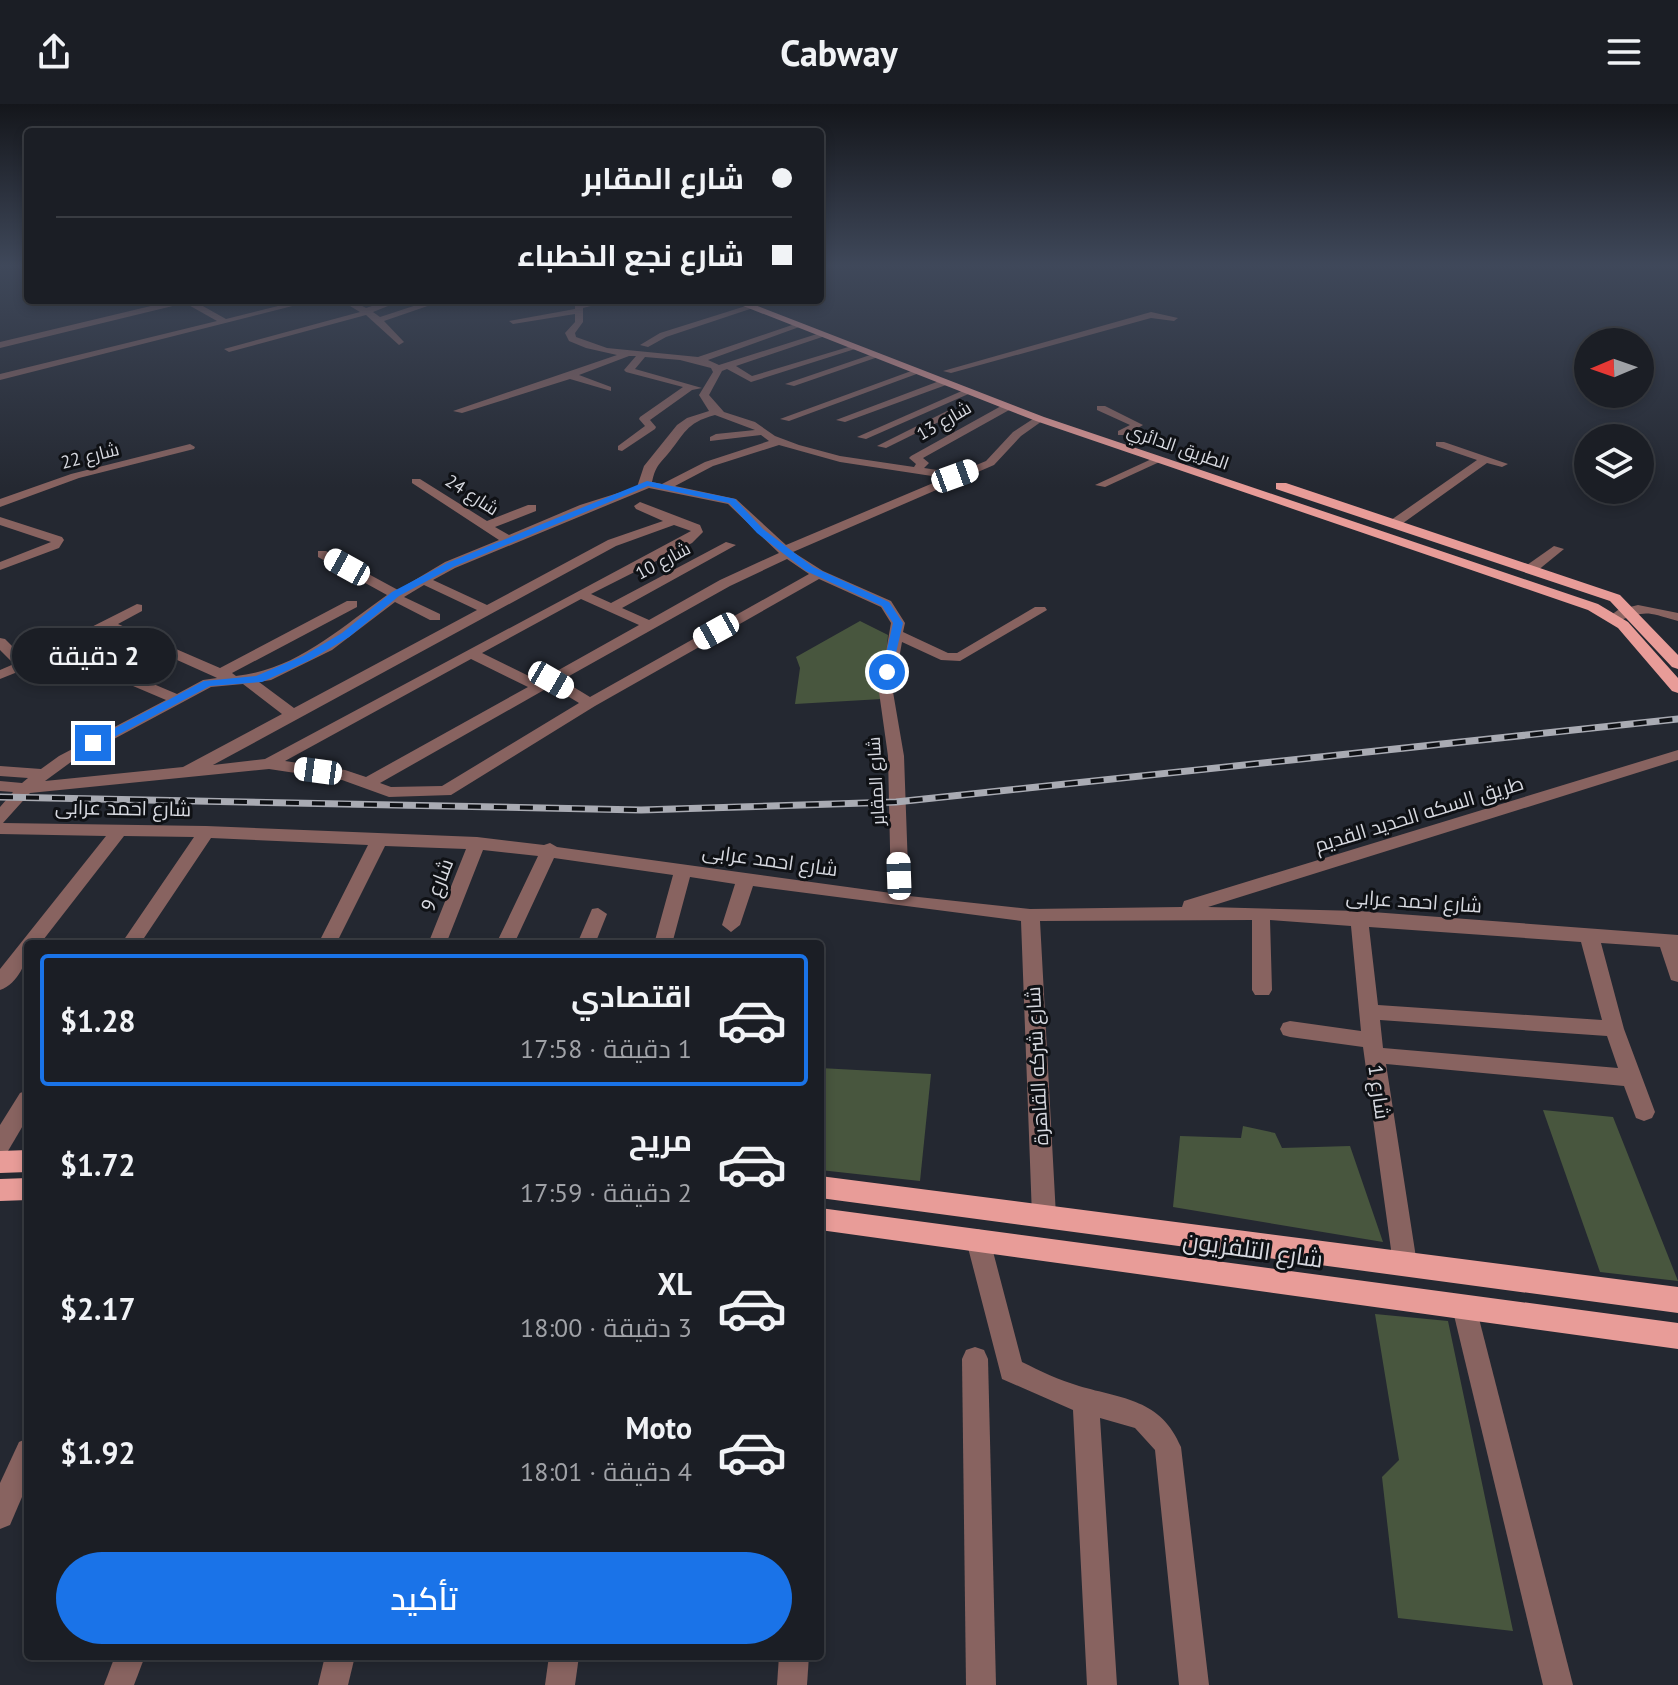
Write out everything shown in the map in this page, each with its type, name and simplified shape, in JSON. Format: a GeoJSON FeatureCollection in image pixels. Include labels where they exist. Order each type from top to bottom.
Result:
{"type":"FeatureCollection","features":[{"type":"Feature","properties":{"kind":"main road","name":"الطريق الدائري"},"geometry":{"type":"LineString","coordinates":[[837,341],[917,372],[945,377],[1122,433],[1606,594],[1629,608],[1678,664]]}},
{"type":"Feature","properties":{"kind":"main road","name":"الطريق الدائري"},"geometry":{"type":"LineString","coordinates":[[863,341],[897,352],[974,395],[1581,602],[1614,618],[1678,688]]}},
{"type":"Feature","properties":{"kind":"main road"},"geometry":{"type":"LineString","coordinates":[[878,357],[897,352]]}},
{"type":"Feature","properties":{"kind":"main road"},"geometry":{"type":"LineString","coordinates":[[1196,472],[1211,463]]}},
{"type":"Feature","properties":{"kind":"main road"},"geometry":{"type":"LineString","coordinates":[[0,1162],[24,1161]]}},
{"type":"Feature","properties":{"kind":"main road","name":"شارع التلفزيون"},"geometry":{"type":"LineString","coordinates":[[824,1188],[1678,1300]]}},
{"type":"Feature","properties":{"kind":"main road"},"geometry":{"type":"LineString","coordinates":[[0,1190],[24,1189]]}},
{"type":"Feature","properties":{"kind":"main road","name":"شارع التلفزيون"},"geometry":{"type":"LineString","coordinates":[[824,1220],[1678,1336]]}},
{"type":"Feature","properties":{"kind":"street"},"geometry":{"type":"LineString","coordinates":[[0,377],[147,341]]}},
{"type":"Feature","properties":{"kind":"street"},"geometry":{"type":"LineString","coordinates":[[219,342],[231,350],[264,341]]}},
{"type":"Feature","properties":{"kind":"street"},"geometry":{"type":"LineString","coordinates":[[578,341],[625,355]]}},
{"type":"Feature","properties":{"kind":"street"},"geometry":{"type":"LineString","coordinates":[[655,341],[643,350],[629,370],[704,390]]}},
{"type":"Feature","properties":{"kind":"street"},"geometry":{"type":"LineString","coordinates":[[700,360],[748,341]]}},
{"type":"Feature","properties":{"kind":"street"},"geometry":{"type":"LineString","coordinates":[[805,341],[723,368],[704,390],[705,401],[718,413],[764,431],[779,441],[827,455],[955,476]]}},
{"type":"Feature","properties":{"kind":"street"},"geometry":{"type":"LineString","coordinates":[[841,420],[945,377],[1065,341]]}},
{"type":"Feature","properties":{"kind":"street"},"geometry":{"type":"LineString","coordinates":[[458,411],[572,376],[643,350],[700,360],[754,379],[852,347]]}},
{"type":"Feature","properties":{"kind":"street"},"geometry":{"type":"LineString","coordinates":[[790,384],[878,357]]}},
{"type":"Feature","properties":{"kind":"street"},"geometry":{"type":"LineString","coordinates":[[785,419],[917,372]]}},
{"type":"Feature","properties":{"kind":"street"},"geometry":{"type":"LineString","coordinates":[[572,376],[607,389]]}},
{"type":"Feature","properties":{"kind":"street"},"geometry":{"type":"LineString","coordinates":[[622,448],[651,427],[644,419],[690,387]]}},
{"type":"Feature","properties":{"kind":"street"},"geometry":{"type":"LineString","coordinates":[[862,437],[974,395]]}},
{"type":"Feature","properties":{"kind":"street"},"geometry":{"type":"LineString","coordinates":[[882,446],[974,395]]}},
{"type":"Feature","properties":{"kind":"street","name":"شارع 13"},"geometry":{"type":"LineString","coordinates":[[917,470],[923,463],[915,458],[1007,407]]}},
{"type":"Feature","properties":{"kind":"street"},"geometry":{"type":"LineString","coordinates":[[1101,408],[1138,425],[1122,433]]}},
{"type":"Feature","properties":{"kind":"street"},"geometry":{"type":"LineString","coordinates":[[699,432],[704,423],[718,413]]}},
{"type":"Feature","properties":{"kind":"street"},"geometry":{"type":"LineString","coordinates":[[654,486],[652,463],[665,451],[674,431],[691,420],[718,413]]}},
{"type":"Feature","properties":{"kind":"street"},"geometry":{"type":"LineString","coordinates":[[369,782],[725,583],[786,552],[990,463],[1017,434],[1040,419]]}},
{"type":"Feature","properties":{"kind":"street"},"geometry":{"type":"LineString","coordinates":[[714,439],[722,434],[743,437],[764,431]]}},
{"type":"Feature","properties":{"kind":"street"},"geometry":{"type":"LineString","coordinates":[[0,818],[25,788],[42,774],[208,683],[233,678],[266,677],[327,647],[394,595],[508,540],[709,464],[779,441]]}},
{"type":"Feature","properties":{"kind":"street"},"geometry":{"type":"LineString","coordinates":[[1440,444],[1502,464]]}},
{"type":"Feature","properties":{"kind":"street","name":"شارع 22"},"geometry":{"type":"LineString","coordinates":[[0,503],[75,476],[190,447]]}},
{"type":"Feature","properties":{"kind":"street"},"geometry":{"type":"LineString","coordinates":[[685,464],[694,459],[709,464]]}},
{"type":"Feature","properties":{"kind":"street"},"geometry":{"type":"LineString","coordinates":[[1101,485],[1160,459]]}},
{"type":"Feature","properties":{"kind":"street"},"geometry":{"type":"LineString","coordinates":[[1395,523],[1485,459]]}},
{"type":"Feature","properties":{"kind":"street","name":"شارع 24"},"geometry":{"type":"LineString","coordinates":[[416,481],[508,540]]}},
{"type":"Feature","properties":{"kind":"street"},"geometry":{"type":"LineString","coordinates":[[654,486],[732,501],[786,552],[818,574],[886,604],[898,623],[897,634],[946,657],[960,657],[1040,610]]}},
{"type":"Feature","properties":{"kind":"street"},"geometry":{"type":"LineString","coordinates":[[269,764],[697,532],[691,524],[674,521],[640,506]]}},
{"type":"Feature","properties":{"kind":"street"},"geometry":{"type":"LineString","coordinates":[[486,526],[532,508]]}},
{"type":"Feature","properties":{"kind":"street"},"geometry":{"type":"LineString","coordinates":[[0,521],[58,540],[55,545],[0,566]]}},
{"type":"Feature","properties":{"kind":"street"},"geometry":{"type":"LineString","coordinates":[[185,773],[612,543],[674,521]]}},
{"type":"Feature","properties":{"kind":"street","name":"شارع 10"},"geometry":{"type":"LineString","coordinates":[[612,608],[730,545]]}},
{"type":"Feature","properties":{"kind":"street"},"geometry":{"type":"LineString","coordinates":[[1532,568],[1558,549]]}},
{"type":"Feature","properties":{"kind":"street"},"geometry":{"type":"LineString","coordinates":[[322,554],[435,617]]}},
{"type":"Feature","properties":{"kind":"street"},"geometry":{"type":"LineString","coordinates":[[0,786],[25,788],[269,764],[369,782],[389,792],[445,791],[590,703],[818,574]]}},
{"type":"Feature","properties":{"kind":"street"},"geometry":{"type":"LineString","coordinates":[[423,580],[488,610]]}},
{"type":"Feature","properties":{"kind":"street"},"geometry":{"type":"LineString","coordinates":[[580,594],[649,625]]}},
{"type":"Feature","properties":{"kind":"street"},"geometry":{"type":"LineString","coordinates":[[233,678],[352,604]]}},
{"type":"Feature","properties":{"kind":"street","name":"الطريق الدائري"},"geometry":{"type":"LineString","coordinates":[[1629,608],[1642,606],[1678,617]]}},
{"type":"Feature","properties":{"kind":"street"},"geometry":{"type":"LineString","coordinates":[[0,675],[60,650],[137,608]]}},
{"type":"Feature","properties":{"kind":"street"},"geometry":{"type":"LineString","coordinates":[[1614,618],[1629,608]]}},
{"type":"Feature","properties":{"kind":"street"},"geometry":{"type":"LineString","coordinates":[[105,623],[233,678],[293,715]]}},
{"type":"Feature","properties":{"kind":"street","name":"شارع المقابر"},"geometry":{"type":"LineString","coordinates":[[897,634],[886,692],[896,756],[900,901]]}},
{"type":"Feature","properties":{"kind":"street"},"geometry":{"type":"LineString","coordinates":[[0,642],[24,666]]}},
{"type":"Feature","properties":{"kind":"street"},"geometry":{"type":"LineString","coordinates":[[60,650],[177,699]]}},
{"type":"Feature","properties":{"kind":"street"},"geometry":{"type":"LineString","coordinates":[[473,654],[590,703]]}},
{"type":"Feature","properties":{"kind":"street","name":"طريق السكه الحديد القديم"},"geometry":{"type":"LineString","coordinates":[[1172,912],[1678,755]]}},
{"type":"Feature","properties":{"kind":"street"},"geometry":{"type":"LineString","coordinates":[[0,771],[42,774]]}},
{"type":"Feature","properties":{"kind":"street","name":"شارع احمد عرابى"},"geometry":{"type":"LineString","coordinates":[[0,828],[206,832],[477,843],[550,849],[900,901],[1030,915],[1261,913],[1673,942]]}},
{"type":"Feature","properties":{"kind":"street"},"geometry":{"type":"LineString","coordinates":[[35,940],[120,830]]}},
{"type":"Feature","properties":{"kind":"street"},"geometry":{"type":"LineString","coordinates":[[133,940],[206,832]]}},
{"type":"Feature","properties":{"kind":"street"},"geometry":{"type":"LineString","coordinates":[[329,940],[380,839]]}},
{"type":"Feature","properties":{"kind":"street","name":"شارع 9"},"geometry":{"type":"LineString","coordinates":[[439,940],[477,843]]}},
{"type":"Feature","properties":{"kind":"street"},"geometry":{"type":"LineString","coordinates":[[507,940],[550,849]]}},
{"type":"Feature","properties":{"kind":"street"},"geometry":{"type":"LineString","coordinates":[[664,940],[683,869]]}},
{"type":"Feature","properties":{"kind":"street"},"geometry":{"type":"LineString","coordinates":[[731,925],[746,879]]}},
{"type":"Feature","properties":{"kind":"street"},"geometry":{"type":"LineString","coordinates":[[1261,913],[1262,990]]}},
{"type":"Feature","properties":{"kind":"street"},"geometry":{"type":"LineString","coordinates":[[588,940],[598,914]]}},
{"type":"Feature","properties":{"kind":"street","name":"شارع شركه القاهرة"},"geometry":{"type":"LineString","coordinates":[[1030,915],[1044,1216]]}},
{"type":"Feature","properties":{"kind":"street","name":"شارع 1"},"geometry":{"type":"LineString","coordinates":[[1359,918],[1373,1048],[1405,1264]]}},
{"type":"Feature","properties":{"kind":"street"},"geometry":{"type":"LineString","coordinates":[[1589,935],[1614,1029],[1644,1112]]}},
{"type":"Feature","properties":{"kind":"street"},"geometry":{"type":"LineString","coordinates":[[1673,942],[1678,975]]}},
{"type":"Feature","properties":{"kind":"street"},"geometry":{"type":"LineString","coordinates":[[0,983],[24,954]]}},
{"type":"Feature","properties":{"kind":"street"},"geometry":{"type":"LineString","coordinates":[[1369,1012],[1614,1029]]}},
{"type":"Feature","properties":{"kind":"street"},"geometry":{"type":"LineString","coordinates":[[1290,1029],[1373,1048],[1631,1078]]}},
{"type":"Feature","properties":{"kind":"street"},"geometry":{"type":"LineString","coordinates":[[0,1144],[24,1105]]}},
{"type":"Feature","properties":{"kind":"street"},"geometry":{"type":"LineString","coordinates":[[978,1240],[1011,1370],[1086,1401],[1128,1410],[1149,1419],[1168,1447],[1194,1685]]}},
{"type":"Feature","properties":{"kind":"street"},"geometry":{"type":"LineString","coordinates":[[1464,1307],[1558,1685]]}},
{"type":"Feature","properties":{"kind":"street"},"geometry":{"type":"LineString","coordinates":[[975,1359],[981,1685]]}},
{"type":"Feature","properties":{"kind":"street"},"geometry":{"type":"LineString","coordinates":[[1086,1401],[1102,1685]]}},
{"type":"Feature","properties":{"kind":"street"},"geometry":{"type":"LineString","coordinates":[[0,1515],[24,1460]]}},
{"type":"Feature","properties":{"kind":"street"},"geometry":{"type":"LineString","coordinates":[[119,1685],[128,1660]]}},
{"type":"Feature","properties":{"kind":"street"},"geometry":{"type":"LineString","coordinates":[[333,1685],[339,1660]]}},
{"type":"Feature","properties":{"kind":"street"},"geometry":{"type":"LineString","coordinates":[[560,1685],[563,1660]]}},
{"type":"Feature","properties":{"kind":"street"},"geometry":{"type":"LineString","coordinates":[[792,1685],[794,1660]]}},
{"type":"Feature","properties":{"kind":"green space"},"geometry":{"type":"Polygon","coordinates":[[[860,621],[888,635],[882,699],[795,704],[800,668],[796,657],[860,621]]]}},
{"type":"Feature","properties":{"kind":"green space"},"geometry":{"type":"Polygon","coordinates":[[[824,1068],[931,1074],[920,1181],[824,1170],[824,1068]]]}},
{"type":"Feature","properties":{"kind":"green space"},"geometry":{"type":"Polygon","coordinates":[[[1543,1110],[1613,1117],[1678,1281],[1600,1272],[1543,1110]]]}},
{"type":"Feature","properties":{"kind":"green space"},"geometry":{"type":"Polygon","coordinates":[[[1243,1126],[1275,1133],[1282,1148],[1350,1146],[1383,1242],[1173,1207],[1180,1136],[1241,1138],[1243,1126]]]}},
{"type":"Feature","properties":{"kind":"green space"},"geometry":{"type":"Polygon","coordinates":[[[1375,1314],[1448,1321],[1513,1631],[1398,1618],[1382,1477],[1399,1460],[1375,1314]]]}},
{"type":"Feature","properties":{"kind":"railway"},"geometry":{"type":"LineString","coordinates":[[0,797],[641,810],[896,802],[1678,719]]}},
{"type":"Feature","properties":{"kind":"route"},"geometry":{"type":"LineString","coordinates":[[93,743],[208,683],[266,677],[327,647],[396,594],[450,565],[647,484],[732,501],[740,506],[760,531],[810,569],[886,604],[898,623],[887,672]]}}]}
